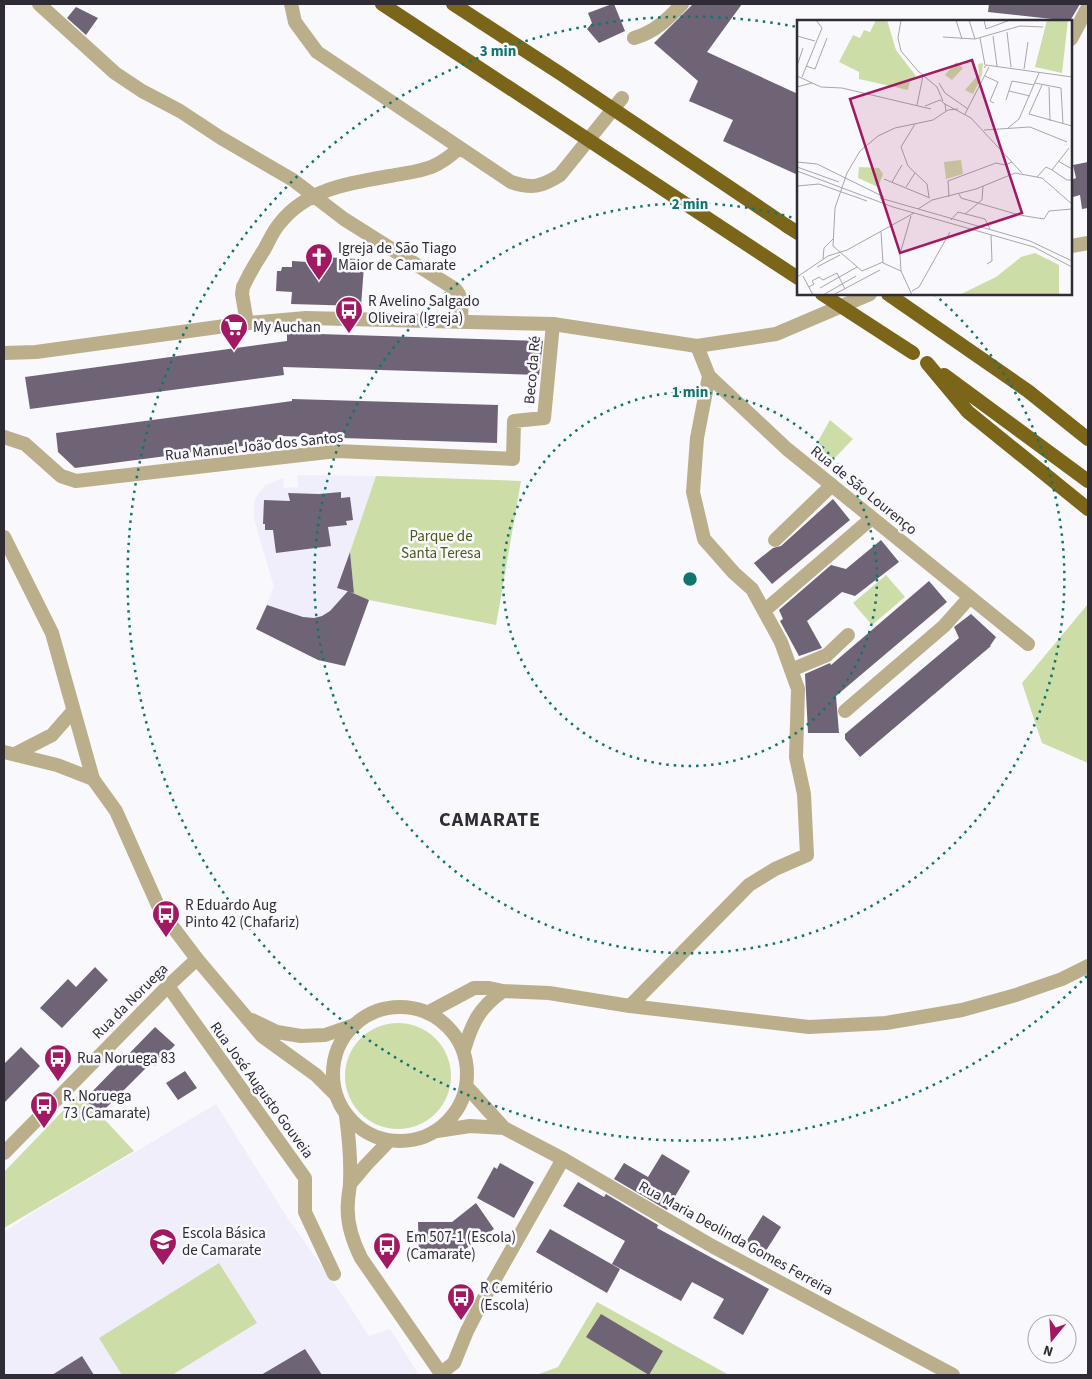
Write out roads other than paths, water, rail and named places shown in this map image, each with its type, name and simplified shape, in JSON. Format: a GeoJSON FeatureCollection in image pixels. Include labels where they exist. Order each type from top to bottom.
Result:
{"type":"FeatureCollection","features":[{"type":"Feature","properties":{"kind":"highway"},"geometry":{"type":"LineString","coordinates":[[382,4],[797,277]]}},
{"type":"Feature","properties":{"kind":"highway"},"geometry":{"type":"LineString","coordinates":[[453,4],[569,79],[797,232]]}},
{"type":"Feature","properties":{"kind":"highway"},"geometry":{"type":"LineString","coordinates":[[824,295],[913,353],[1088,481]]}},
{"type":"Feature","properties":{"kind":"highway"},"geometry":{"type":"LineString","coordinates":[[890,295],[1028,391],[1088,439]]}},
{"type":"Feature","properties":{"kind":"highway"},"geometry":{"type":"LineString","coordinates":[[927,363],[968,412],[1088,509]]}},
{"type":"Feature","properties":{"kind":"highway"},"geometry":{"type":"LineString","coordinates":[[1028,391],[1088,428]]}},
{"type":"Feature","properties":{"kind":"street"},"geometry":{"type":"LineString","coordinates":[[39,4],[115,73],[142,91],[180,110],[221,138],[293,180],[344,219],[455,289],[460,294],[462,300],[461,322]]}},
{"type":"Feature","properties":{"kind":"street"},"geometry":{"type":"LineString","coordinates":[[291,4],[295,22],[317,52],[511,182],[523,186],[546,184],[560,175],[622,98]]}},
{"type":"Feature","properties":{"kind":"street"},"geometry":{"type":"LineString","coordinates":[[634,38],[646,34],[664,22],[682,4]]}},
{"type":"Feature","properties":{"kind":"street"},"geometry":{"type":"LineString","coordinates":[[1072,36],[1088,7]]}},
{"type":"Feature","properties":{"kind":"street"},"geometry":{"type":"LineString","coordinates":[[247,323],[242,294],[247,278],[279,224],[291,211],[313,196],[351,183],[430,169],[448,158],[459,148]]}},
{"type":"Feature","properties":{"kind":"street"},"geometry":{"type":"LineString","coordinates":[[1072,246],[1088,243]]}},
{"type":"Feature","properties":{"kind":"street"},"geometry":{"type":"LineString","coordinates":[[4,354],[36,352],[247,323],[306,318],[553,324],[697,346],[776,334],[866,296]]}},
{"type":"Feature","properties":{"kind":"street","name":"Beco da Ré"},"geometry":{"type":"LineString","coordinates":[[544,418],[553,324]]}},
{"type":"Feature","properties":{"kind":"street","name":"Rua de São Lourenço"},"geometry":{"type":"LineString","coordinates":[[697,346],[709,376],[787,449],[1028,644]]}},
{"type":"Feature","properties":{"kind":"street"},"geometry":{"type":"LineString","coordinates":[[630,1006],[749,885],[775,869],[807,856],[804,794],[796,756],[798,689],[781,642],[752,589],[734,573],[704,539],[693,492],[697,438],[709,376]]}},
{"type":"Feature","properties":{"kind":"street","name":"Rua Manuel João dos Santos"},"geometry":{"type":"LineString","coordinates":[[4,437],[25,444],[33,449],[61,476],[76,481],[86,481],[337,451],[513,459],[514,421],[544,418]]}},
{"type":"Feature","properties":{"kind":"street"},"geometry":{"type":"LineString","coordinates":[[774,540],[832,485]]}},
{"type":"Feature","properties":{"kind":"street"},"geometry":{"type":"LineString","coordinates":[[764,611],[872,518]]}},
{"type":"Feature","properties":{"kind":"street"},"geometry":{"type":"LineString","coordinates":[[4,537],[52,633],[93,779],[116,811],[160,910],[197,959],[262,1036],[316,1075],[335,1094],[346,1116],[350,1142],[350,1184],[347,1203],[349,1229],[355,1246],[361,1258],[442,1374],[454,1363],[467,1331],[483,1300],[563,1159]]}},
{"type":"Feature","properties":{"kind":"street"},"geometry":{"type":"LineString","coordinates":[[845,711],[944,626],[970,597]]}},
{"type":"Feature","properties":{"kind":"street"},"geometry":{"type":"LineString","coordinates":[[791,670],[827,655],[848,635]]}},
{"type":"Feature","properties":{"kind":"street"},"geometry":{"type":"LineString","coordinates":[[10,753],[52,735],[73,711]]}},
{"type":"Feature","properties":{"kind":"street"},"geometry":{"type":"LineString","coordinates":[[10,753],[57,765],[93,779]]}},
{"type":"Feature","properties":{"kind":"street","name":"Rua da Noruega"},"geometry":{"type":"LineString","coordinates":[[4,1153],[168,986],[197,959]]}},
{"type":"Feature","properties":{"kind":"street"},"geometry":{"type":"LineString","coordinates":[[431,1011],[474,988],[489,988],[503,991],[549,993],[630,1006],[809,1027],[886,1023],[962,1010],[1016,995],[1062,979],[1088,966]]}},
{"type":"Feature","properties":{"kind":"street","name":"Rua José Augusto Gouveia"},"geometry":{"type":"LineString","coordinates":[[168,986],[305,1178],[305,1212],[334,1274]]}},
{"type":"Feature","properties":{"kind":"street"},"geometry":{"type":"LineString","coordinates":[[464,1050],[470,1028],[480,1011],[491,999],[503,991]]}},
{"type":"Feature","properties":{"kind":"street"},"geometry":{"type":"LineString","coordinates":[[247,1018],[277,1032],[301,1036],[325,1035],[351,1026],[372,1012],[395,1006],[431,1011],[454,1033],[464,1050],[468,1068],[467,1087],[456,1112],[436,1131],[422,1138],[405,1142],[389,1141],[365,1132],[346,1116]]}},
{"type":"Feature","properties":{"kind":"street"},"geometry":{"type":"LineString","coordinates":[[335,1094],[332,1070],[338,1046],[351,1026]]}},
{"type":"Feature","properties":{"kind":"street","name":"Rua Maria Deolinda Gomes Ferreira"},"geometry":{"type":"LineString","coordinates":[[467,1087],[504,1128],[563,1159],[712,1246],[953,1375]]}},
{"type":"Feature","properties":{"kind":"street","name":"Rua Maria Deolinda Gomes Ferreira"},"geometry":{"type":"LineString","coordinates":[[436,1131],[470,1126],[504,1128]]}},
{"type":"Feature","properties":{"kind":"street"},"geometry":{"type":"LineString","coordinates":[[350,1184],[366,1164],[389,1141]]}},
{"type":"Feature","properties":{"kind":"place","name":"Igreja de São Tiago Maior de Camarate"},"geometry":{"type":"Point","coordinates":[319,281]}},
{"type":"Feature","properties":{"kind":"place","name":"R Avelino Salgado Oliveira (Igreja)"},"geometry":{"type":"Point","coordinates":[349,334]}},
{"type":"Feature","properties":{"kind":"place","name":"My Auchan"},"geometry":{"type":"Point","coordinates":[234,351]}},
{"type":"Feature","properties":{"kind":"place","name":"R Eduardo Aug Pinto 42 (Chafariz)"},"geometry":{"type":"Point","coordinates":[166,938]}},
{"type":"Feature","properties":{"kind":"place","name":"Rua Noruega 83"},"geometry":{"type":"Point","coordinates":[58,1082]}},
{"type":"Feature","properties":{"kind":"place","name":"R. Noruega 73 (Camarate)"},"geometry":{"type":"Point","coordinates":[44,1129]}},
{"type":"Feature","properties":{"kind":"place","name":"Escola Básica de Camarate"},"geometry":{"type":"Point","coordinates":[163,1266]}},
{"type":"Feature","properties":{"kind":"place","name":"Em 507-1 (Escola) (Camarate)"},"geometry":{"type":"Point","coordinates":[387,1270]}},
{"type":"Feature","properties":{"kind":"place","name":"R Cemitério (Escola)"},"geometry":{"type":"Point","coordinates":[461,1321]}},
{"type":"Feature","properties":{"kind":"district","name":"CAMARATE"},"geometry":{"type":"Point","coordinates":[490,819]}},
{"type":"Feature","properties":{"kind":"park label","name":"Parque de Santa Teresa"},"geometry":{"type":"Point","coordinates":[441,544]}}]}
